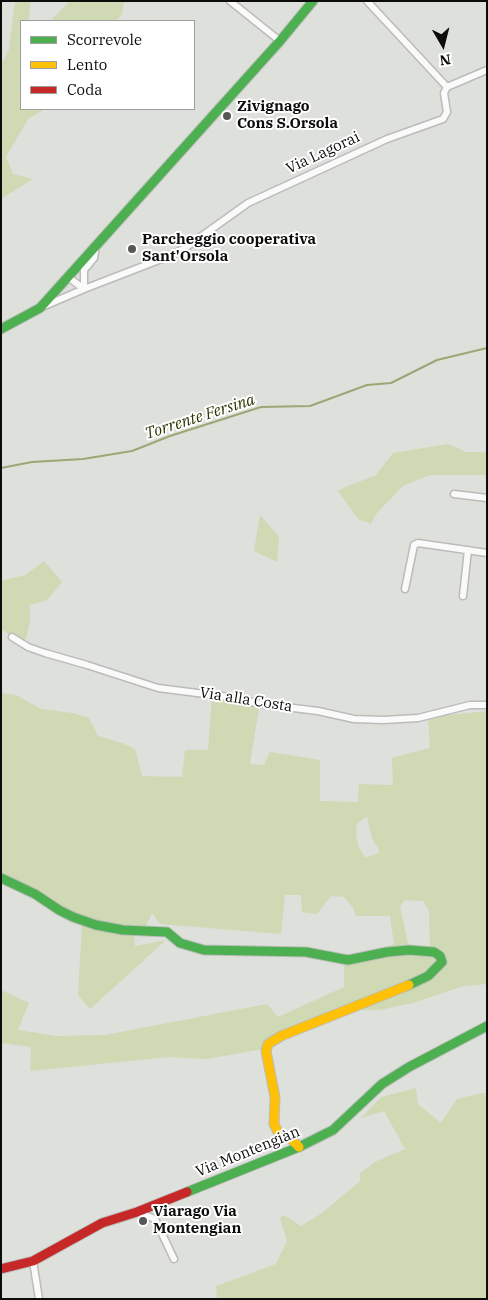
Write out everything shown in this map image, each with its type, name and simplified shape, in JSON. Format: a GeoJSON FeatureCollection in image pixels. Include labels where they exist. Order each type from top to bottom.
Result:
{"type":"FeatureCollection","features":[{"type":"Feature","properties":{"kind":"street"},"geometry":{"type":"LineString","coordinates":[[230,1],[280,41]]}},
{"type":"Feature","properties":{"kind":"street","name":"Via Lagorai"},"geometry":{"type":"LineString","coordinates":[[40,308],[280,41],[313,1]]}},
{"type":"Feature","properties":{"kind":"street"},"geometry":{"type":"LineString","coordinates":[[366,1],[447,87],[487,70]]}},
{"type":"Feature","properties":{"kind":"street","name":"Via Lagorai"},"geometry":{"type":"LineString","coordinates":[[1,329],[40,308],[172,255],[185,248],[248,203],[387,139],[443,119],[447,112],[444,93],[447,87]]}},
{"type":"Feature","properties":{"kind":"street","name":"Via Lagorai"},"geometry":{"type":"LineString","coordinates":[[84,289],[84,270],[94,258],[96,246]]}},
{"type":"Feature","properties":{"kind":"street"},"geometry":{"type":"LineString","coordinates":[[68,277],[84,289]]}},
{"type":"Feature","properties":{"kind":"street"},"geometry":{"type":"LineString","coordinates":[[454,494],[487,498]]}},
{"type":"Feature","properties":{"kind":"street"},"geometry":{"type":"LineString","coordinates":[[404,589],[414,545],[487,553]]}},
{"type":"Feature","properties":{"kind":"street"},"geometry":{"type":"LineString","coordinates":[[463,596],[468,550]]}},
{"type":"Feature","properties":{"kind":"street","name":"Via alla Costa"},"geometry":{"type":"LineString","coordinates":[[12,637],[28,647],[45,653],[158,688],[318,711],[354,719],[418,718],[470,705],[487,705]]}},
{"type":"Feature","properties":{"kind":"street"},"geometry":{"type":"LineString","coordinates":[[1,878],[35,894],[58,910],[73,917],[96,925],[123,930],[168,932],[180,943],[204,950],[306,952],[348,960],[387,952],[409,950],[434,952],[440,956],[442,962],[428,976],[386,995],[281,1036],[268,1044],[266,1051],[275,1097],[274,1124],[278,1132],[291,1139],[299,1147]]}},
{"type":"Feature","properties":{"kind":"street","name":"Via Montengiàn"},"geometry":{"type":"LineString","coordinates":[[1,1269],[33,1262],[102,1223],[137,1212],[299,1147],[333,1130],[382,1084],[409,1067],[487,1026]]}},
{"type":"Feature","properties":{"kind":"street"},"geometry":{"type":"LineString","coordinates":[[137,1212],[142,1215],[152,1216],[155,1219],[174,1259]]}},
{"type":"Feature","properties":{"kind":"street"},"geometry":{"type":"LineString","coordinates":[[33,1262],[38,1299]]}},
{"type":"Feature","properties":{"kind":"green space"},"geometry":{"type":"Polygon","coordinates":[[[15,1],[30,1],[29,20],[20,20],[20,110],[43,110],[28,119],[6,157],[13,174],[33,179],[1,199],[1,65],[9,49],[15,1]]]}},
{"type":"Feature","properties":{"kind":"green space"},"geometry":{"type":"Polygon","coordinates":[[[70,1],[124,1],[122,14],[117,20],[51,20],[70,1]]]}},
{"type":"Feature","properties":{"kind":"green space"},"geometry":{"type":"Polygon","coordinates":[[[448,444],[466,452],[487,452],[487,475],[430,475],[403,486],[376,514],[371,524],[358,519],[338,491],[376,475],[393,453],[448,444]]]}},
{"type":"Feature","properties":{"kind":"green space"},"geometry":{"type":"Polygon","coordinates":[[[260,515],[279,536],[277,562],[254,551],[260,515]]]}},
{"type":"Feature","properties":{"kind":"green space"},"geometry":{"type":"Polygon","coordinates":[[[44,561],[62,582],[47,600],[30,605],[30,621],[26,639],[18,640],[1,629],[1,581],[25,575],[44,561]]]}},
{"type":"Feature","properties":{"kind":"green space"},"geometry":{"type":"Polygon","coordinates":[[[1,693],[16,695],[41,709],[73,713],[89,718],[98,736],[135,749],[142,776],[182,777],[185,750],[208,750],[212,697],[259,708],[250,764],[264,765],[270,752],[320,760],[320,801],[358,802],[359,784],[393,785],[392,758],[430,748],[428,717],[487,711],[487,984],[464,986],[413,1003],[380,1010],[350,1010],[263,1049],[207,1059],[169,1057],[30,1071],[31,1047],[1,1043],[1,990],[29,1003],[18,1030],[57,1036],[105,1035],[267,1004],[278,1017],[344,987],[344,962],[394,944],[390,916],[356,916],[353,908],[344,897],[331,896],[317,914],[302,912],[301,895],[285,895],[281,934],[160,924],[152,913],[145,928],[109,924],[85,918],[66,910],[36,889],[1,879],[1,693]],[[367,817],[357,823],[356,832],[357,841],[366,858],[380,852],[372,838],[367,817]],[[405,900],[400,906],[409,948],[430,951],[429,911],[423,901],[405,900]]]}},
{"type":"Feature","properties":{"kind":"green space"},"geometry":{"type":"Polygon","coordinates":[[[82,925],[134,934],[135,946],[166,940],[90,1009],[78,995],[82,925]]]}},
{"type":"Feature","properties":{"kind":"green space"},"geometry":{"type":"Polygon","coordinates":[[[416,1088],[418,1104],[441,1123],[457,1099],[482,1093],[487,1094],[487,1299],[217,1299],[216,1286],[276,1264],[287,1241],[280,1218],[283,1215],[301,1226],[322,1213],[360,1181],[360,1173],[377,1161],[405,1149],[384,1111],[361,1118],[381,1097],[416,1088]]]}},
{"type":"Feature","properties":{"kind":"waterway","name":"Torrente Fersina"},"geometry":{"type":"LineString","coordinates":[[1,468],[32,462],[83,459],[132,451],[170,436],[261,407],[310,406],[367,385],[391,383],[437,360],[487,348]]}},
{"type":"Feature","properties":{"kind":"traffic: fast"},"geometry":{"type":"LineString","coordinates":[[1,329],[40,308],[280,41],[313,1]]}},
{"type":"Feature","properties":{"kind":"traffic: fast"},"geometry":{"type":"LineString","coordinates":[[1,878],[35,894],[73,917],[96,925],[123,930],[167,932],[180,943],[204,950],[306,952],[348,960],[387,952],[409,950],[434,952],[440,956],[442,962],[428,976],[409,985]]}},
{"type":"Feature","properties":{"kind":"traffic: fast"},"geometry":{"type":"LineString","coordinates":[[187,1192],[299,1147],[333,1130],[382,1084],[409,1067],[487,1026]]}},
{"type":"Feature","properties":{"kind":"traffic: slow"},"geometry":{"type":"LineString","coordinates":[[299,1147],[291,1139],[278,1132],[274,1124],[275,1097],[266,1051],[268,1044],[281,1036],[409,985]]}},
{"type":"Feature","properties":{"kind":"traffic: jam"},"geometry":{"type":"LineString","coordinates":[[1,1269],[33,1261],[102,1223],[137,1212],[187,1192]]}},
{"type":"Feature","properties":{"kind":"place","name":"Zivignago Cons S.Orsola"},"geometry":{"type":"Point","coordinates":[227,116]}},
{"type":"Feature","properties":{"kind":"place","name":"Parcheggio cooperativa Sant'Orsola"},"geometry":{"type":"Point","coordinates":[132,249]}},
{"type":"Feature","properties":{"kind":"place","name":"Viarago Via Montengian"},"geometry":{"type":"Point","coordinates":[143,1221]}}]}
